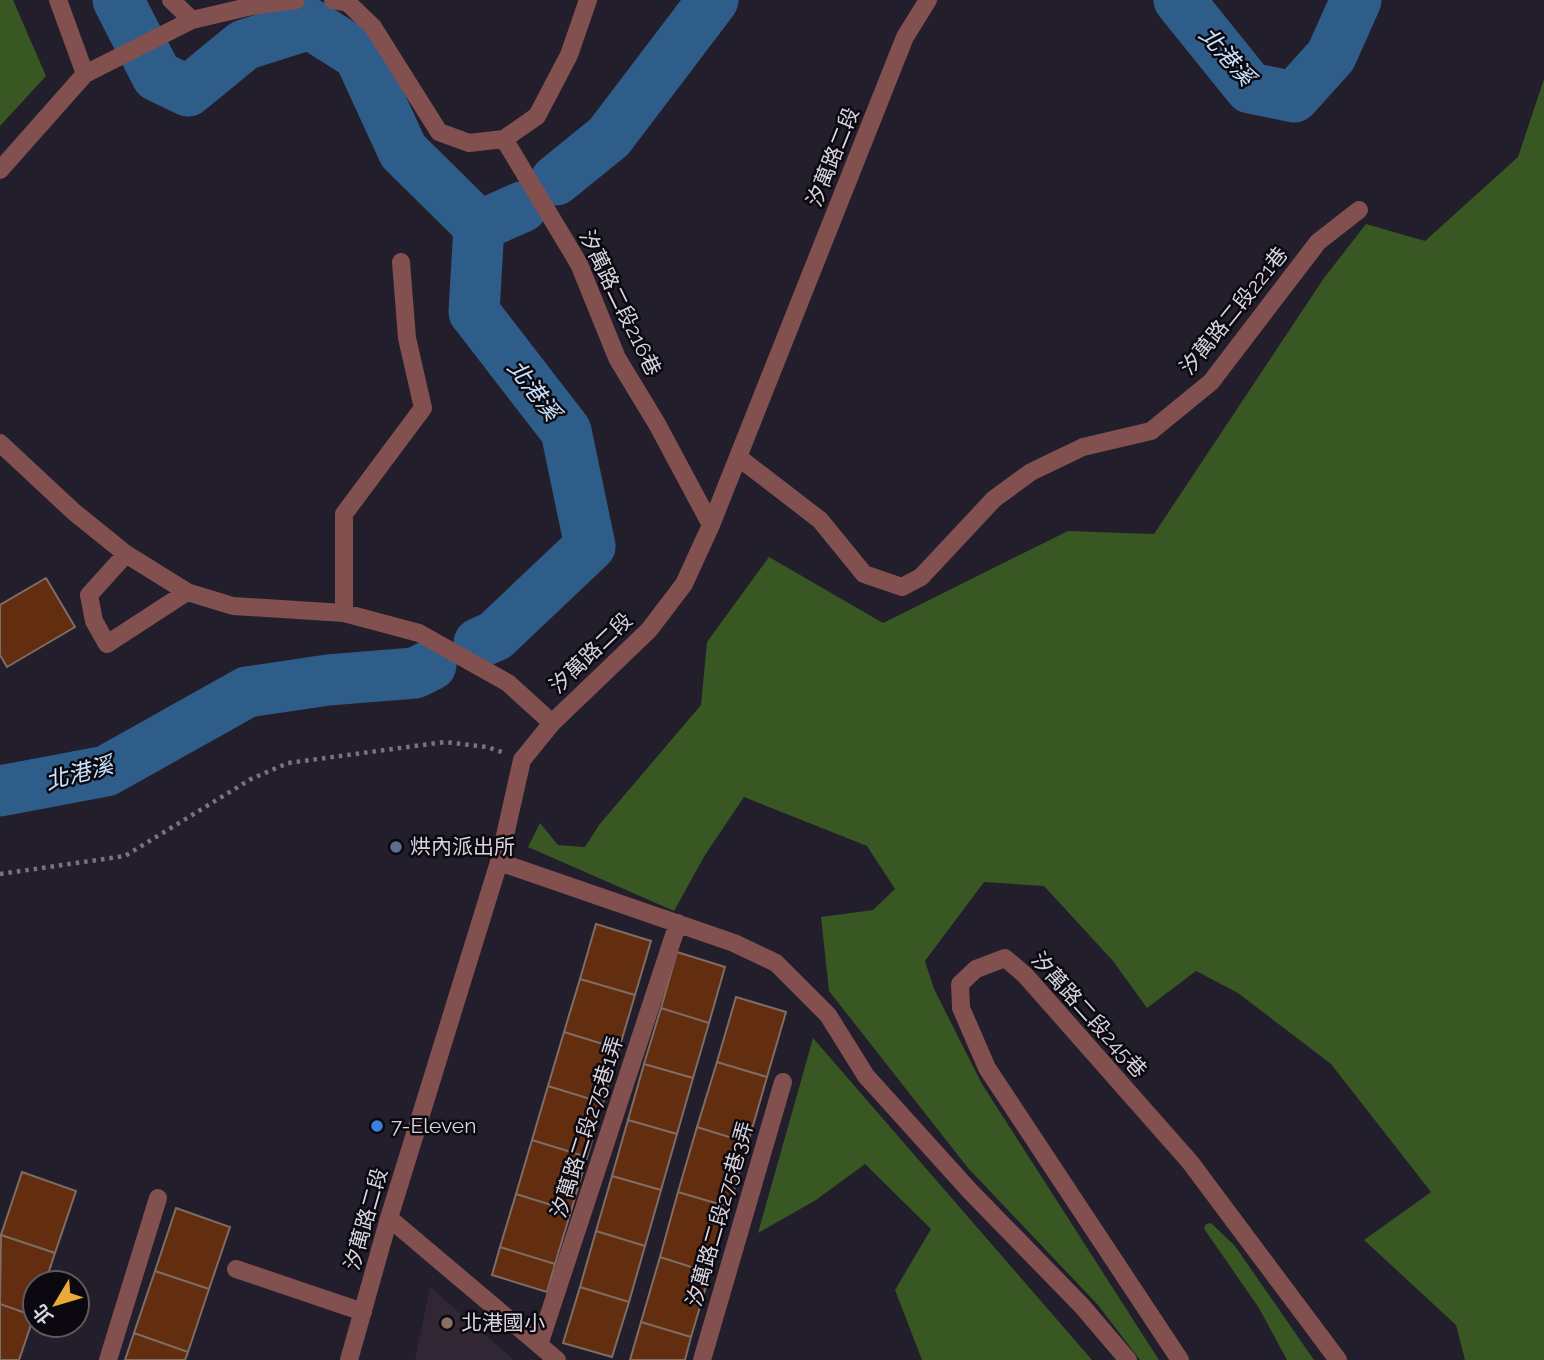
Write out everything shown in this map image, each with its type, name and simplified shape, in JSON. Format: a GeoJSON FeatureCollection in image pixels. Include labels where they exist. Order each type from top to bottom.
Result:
{"type":"FeatureCollection","features":[{"type":"Feature","properties":{"kind":"street"},"geometry":{"type":"LineString","coordinates":[[58,0],[85,74]]}},
{"type":"Feature","properties":{"kind":"street"},"geometry":{"type":"LineString","coordinates":[[171,0],[192,20]]}},
{"type":"Feature","properties":{"kind":"street"},"geometry":{"type":"LineString","coordinates":[[0,170],[85,74],[192,20],[252,6],[296,0]]}},
{"type":"Feature","properties":{"kind":"street"},"geometry":{"type":"LineString","coordinates":[[332,0],[348,3],[373,27],[439,132],[469,143],[505,139],[537,116],[569,55],[588,0]]}},
{"type":"Feature","properties":{"kind":"street","name":"汐萬路二段"},"geometry":{"type":"LineString","coordinates":[[349,1360],[389,1217],[499,862],[522,760],[552,723],[649,630],[684,584],[711,525],[905,37],[928,0]]}},
{"type":"Feature","properties":{"kind":"street","name":"汐萬路二段216巷"},"geometry":{"type":"LineString","coordinates":[[505,139],[579,264],[617,358],[657,424],[711,525]]}},
{"type":"Feature","properties":{"kind":"street","name":"汐萬路二段221巷"},"geometry":{"type":"LineString","coordinates":[[738,457],[820,520],[864,574],[902,587],[922,577],[993,499],[1031,472],[1083,446],[1151,431],[1201,390],[1318,242],[1359,210]]}},
{"type":"Feature","properties":{"kind":"street"},"geometry":{"type":"LineString","coordinates":[[344,613],[344,514],[423,408],[407,338],[401,262]]}},
{"type":"Feature","properties":{"kind":"street"},"geometry":{"type":"LineString","coordinates":[[0,443],[74,512],[126,554],[187,592],[233,606],[344,613],[419,634],[508,683],[552,723]]}},
{"type":"Feature","properties":{"kind":"street"},"geometry":{"type":"LineString","coordinates":[[126,554],[89,595],[94,621],[107,644],[187,592]]}},
{"type":"Feature","properties":{"kind":"street"},"geometry":{"type":"LineString","coordinates":[[499,862],[734,943],[776,963],[828,1016],[866,1076],[969,1190],[1082,1306],[1128,1360]]}},
{"type":"Feature","properties":{"kind":"street","name":"汐萬路二段275巷1弄"},"geometry":{"type":"LineString","coordinates":[[539,1345],[678,923]]}},
{"type":"Feature","properties":{"kind":"street","name":"汐萬路二段245巷"},"geometry":{"type":"LineString","coordinates":[[1180,1360],[987,1068],[961,1008],[960,984],[976,969],[1005,958],[1025,975],[1190,1162],[1338,1360]]}},
{"type":"Feature","properties":{"kind":"street","name":"汐萬路二段275巷3弄"},"geometry":{"type":"LineString","coordinates":[[702,1360],[783,1082]]}},
{"type":"Feature","properties":{"kind":"street"},"geometry":{"type":"LineString","coordinates":[[108,1360],[158,1198]]}},
{"type":"Feature","properties":{"kind":"street"},"geometry":{"type":"LineString","coordinates":[[389,1217],[557,1360]]}},
{"type":"Feature","properties":{"kind":"street"},"geometry":{"type":"LineString","coordinates":[[236,1269],[363,1312]]}},
{"type":"Feature","properties":{"kind":"path"},"geometry":{"type":"LineString","coordinates":[[0,874],[125,856],[251,779],[288,763],[445,742],[488,747],[522,760]]}},
{"type":"Feature","properties":{"kind":"shaded area","name":"北港國小"},"geometry":{"type":"Polygon","coordinates":[[[430,1287],[514,1360],[415,1360],[430,1287]]]}},
{"type":"Feature","properties":{"kind":"green space"},"geometry":{"type":"Polygon","coordinates":[[[0,0],[13,0],[46,76],[0,126],[0,0]]]}},
{"type":"Feature","properties":{"kind":"green space"},"geometry":{"type":"Polygon","coordinates":[[[1544,79],[1544,1360],[1465,1360],[1456,1325],[1364,1240],[1431,1192],[1331,1064],[1238,993],[1196,971],[1147,1008],[1113,961],[1044,886],[984,882],[925,961],[934,989],[982,1084],[1159,1360],[1140,1360],[1098,1305],[968,1168],[829,991],[821,917],[873,910],[895,889],[867,846],[744,797],[705,855],[674,911],[528,847],[540,823],[558,845],[585,847],[599,825],[701,705],[707,642],[769,557],[883,623],[1068,531],[1154,534],[1324,278],[1366,224],[1425,241],[1518,157],[1544,79]]]}},
{"type":"Feature","properties":{"kind":"green space"},"geometry":{"type":"Polygon","coordinates":[[[813,1038],[1092,1360],[922,1360],[895,1290],[931,1229],[865,1164],[816,1200],[758,1233],[813,1038]]]}},
{"type":"Feature","properties":{"kind":"green space"},"geometry":{"type":"Polygon","coordinates":[[[1211,1223],[1235,1246],[1314,1360],[1287,1360],[1259,1308],[1204,1228],[1211,1223]]]}},
{"type":"Feature","properties":{"kind":"building"},"geometry":{"type":"Polygon","coordinates":[[[46,578],[75,627],[7,667],[0,655],[0,605],[46,578]]]}},
{"type":"Feature","properties":{"kind":"building"},"geometry":{"type":"Polygon","coordinates":[[[596,924],[651,941],[635,995],[580,979],[596,924]]]}},
{"type":"Feature","properties":{"kind":"building"},"geometry":{"type":"Polygon","coordinates":[[[677,952],[725,967],[709,1023],[661,1008],[677,952]]]}},
{"type":"Feature","properties":{"kind":"building"},"geometry":{"type":"Polygon","coordinates":[[[580,979],[635,995],[619,1049],[564,1032],[580,979]]]}},
{"type":"Feature","properties":{"kind":"building"},"geometry":{"type":"Polygon","coordinates":[[[736,997],[786,1012],[767,1077],[717,1062],[736,997]]]}},
{"type":"Feature","properties":{"kind":"building"},"geometry":{"type":"Polygon","coordinates":[[[661,1008],[709,1023],[693,1078],[644,1064],[661,1008]]]}},
{"type":"Feature","properties":{"kind":"building"},"geometry":{"type":"Polygon","coordinates":[[[564,1032],[619,1049],[603,1103],[548,1086],[564,1032]]]}},
{"type":"Feature","properties":{"kind":"building"},"geometry":{"type":"Polygon","coordinates":[[[717,1062],[767,1077],[748,1143],[697,1127],[717,1062]]]}},
{"type":"Feature","properties":{"kind":"building"},"geometry":{"type":"Polygon","coordinates":[[[644,1064],[693,1078],[677,1134],[628,1120],[644,1064]]]}},
{"type":"Feature","properties":{"kind":"building"},"geometry":{"type":"Polygon","coordinates":[[[548,1086],[603,1103],[587,1157],[532,1140],[548,1086]]]}},
{"type":"Feature","properties":{"kind":"building"},"geometry":{"type":"Polygon","coordinates":[[[628,1120],[677,1134],[661,1190],[612,1176],[628,1120]]]}},
{"type":"Feature","properties":{"kind":"building"},"geometry":{"type":"Polygon","coordinates":[[[697,1127],[748,1143],[729,1207],[678,1192],[697,1127]]]}},
{"type":"Feature","properties":{"kind":"building"},"geometry":{"type":"Polygon","coordinates":[[[532,1140],[587,1157],[571,1211],[516,1194],[532,1140]]]}},
{"type":"Feature","properties":{"kind":"building"},"geometry":{"type":"Polygon","coordinates":[[[22,1172],[76,1191],[55,1253],[1,1235],[22,1172]]]}},
{"type":"Feature","properties":{"kind":"building"},"geometry":{"type":"Polygon","coordinates":[[[612,1176],[661,1190],[645,1246],[596,1231],[612,1176]]]}},
{"type":"Feature","properties":{"kind":"building"},"geometry":{"type":"Polygon","coordinates":[[[678,1192],[729,1207],[710,1273],[660,1257],[678,1192]]]}},
{"type":"Feature","properties":{"kind":"building"},"geometry":{"type":"Polygon","coordinates":[[[516,1194],[571,1211],[555,1264],[500,1247],[516,1194]]]}},
{"type":"Feature","properties":{"kind":"building"},"geometry":{"type":"Polygon","coordinates":[[[176,1208],[230,1227],[209,1289],[155,1271],[176,1208]]]}},
{"type":"Feature","properties":{"kind":"building"},"geometry":{"type":"Polygon","coordinates":[[[596,1231],[645,1246],[629,1302],[580,1287],[596,1231]]]}},
{"type":"Feature","properties":{"kind":"building"},"geometry":{"type":"Polygon","coordinates":[[[1,1235],[55,1253],[50,1269],[21,1269],[21,1311],[0,1304],[1,1235]]]}},
{"type":"Feature","properties":{"kind":"building"},"geometry":{"type":"Polygon","coordinates":[[[500,1247],[555,1264],[547,1292],[492,1275],[500,1247]]]}},
{"type":"Feature","properties":{"kind":"building"},"geometry":{"type":"Polygon","coordinates":[[[660,1257],[710,1273],[691,1337],[641,1322],[660,1257]]]}},
{"type":"Feature","properties":{"kind":"building"},"geometry":{"type":"Polygon","coordinates":[[[155,1271],[209,1289],[188,1352],[134,1333],[155,1271]]]}},
{"type":"Feature","properties":{"kind":"building"},"geometry":{"type":"Polygon","coordinates":[[[580,1287],[629,1302],[612,1357],[563,1343],[580,1287]]]}},
{"type":"Feature","properties":{"kind":"building"},"geometry":{"type":"Polygon","coordinates":[[[0,1304],[21,1311],[21,1339],[26,1339],[19,1360],[0,1360],[0,1304]]]}},
{"type":"Feature","properties":{"kind":"building"},"geometry":{"type":"Polygon","coordinates":[[[641,1322],[691,1337],[685,1360],[630,1360],[641,1322]]]}},
{"type":"Feature","properties":{"kind":"building"},"geometry":{"type":"Polygon","coordinates":[[[134,1333],[188,1352],[185,1360],[125,1360],[134,1333]]]}},
{"type":"Feature","properties":{"kind":"waterway"},"geometry":{"type":"LineString","coordinates":[[118,0],[157,76],[188,91],[244,45],[310,24],[359,55],[403,151],[479,226]]}},
{"type":"Feature","properties":{"kind":"waterway","name":"北港溪"},"geometry":{"type":"LineString","coordinates":[[556,180],[609,137],[713,0]]}},
{"type":"Feature","properties":{"kind":"waterway","name":"北港溪"},"geometry":{"type":"LineString","coordinates":[[1179,0],[1250,88],[1294,97],[1331,56],[1356,0]]}},
{"type":"Feature","properties":{"kind":"waterway","name":"北港溪"},"geometry":{"type":"LineString","coordinates":[[479,643],[495,636],[590,546],[566,431],[474,312],[479,226],[522,207]]}},
{"type":"Feature","properties":{"kind":"waterway","name":"北港溪"},"geometry":{"type":"LineString","coordinates":[[0,791],[106,771],[247,692],[328,680],[415,673],[431,665]]}},
{"type":"Feature","properties":{"kind":"place","name":"烘內派出所"},"geometry":{"type":"Point","coordinates":[396,847]}},
{"type":"Feature","properties":{"kind":"place","name":"7-Eleven"},"geometry":{"type":"Point","coordinates":[377,1126]}},
{"type":"Feature","properties":{"kind":"place","name":"北港國小"},"geometry":{"type":"Point","coordinates":[447,1323]}}]}
